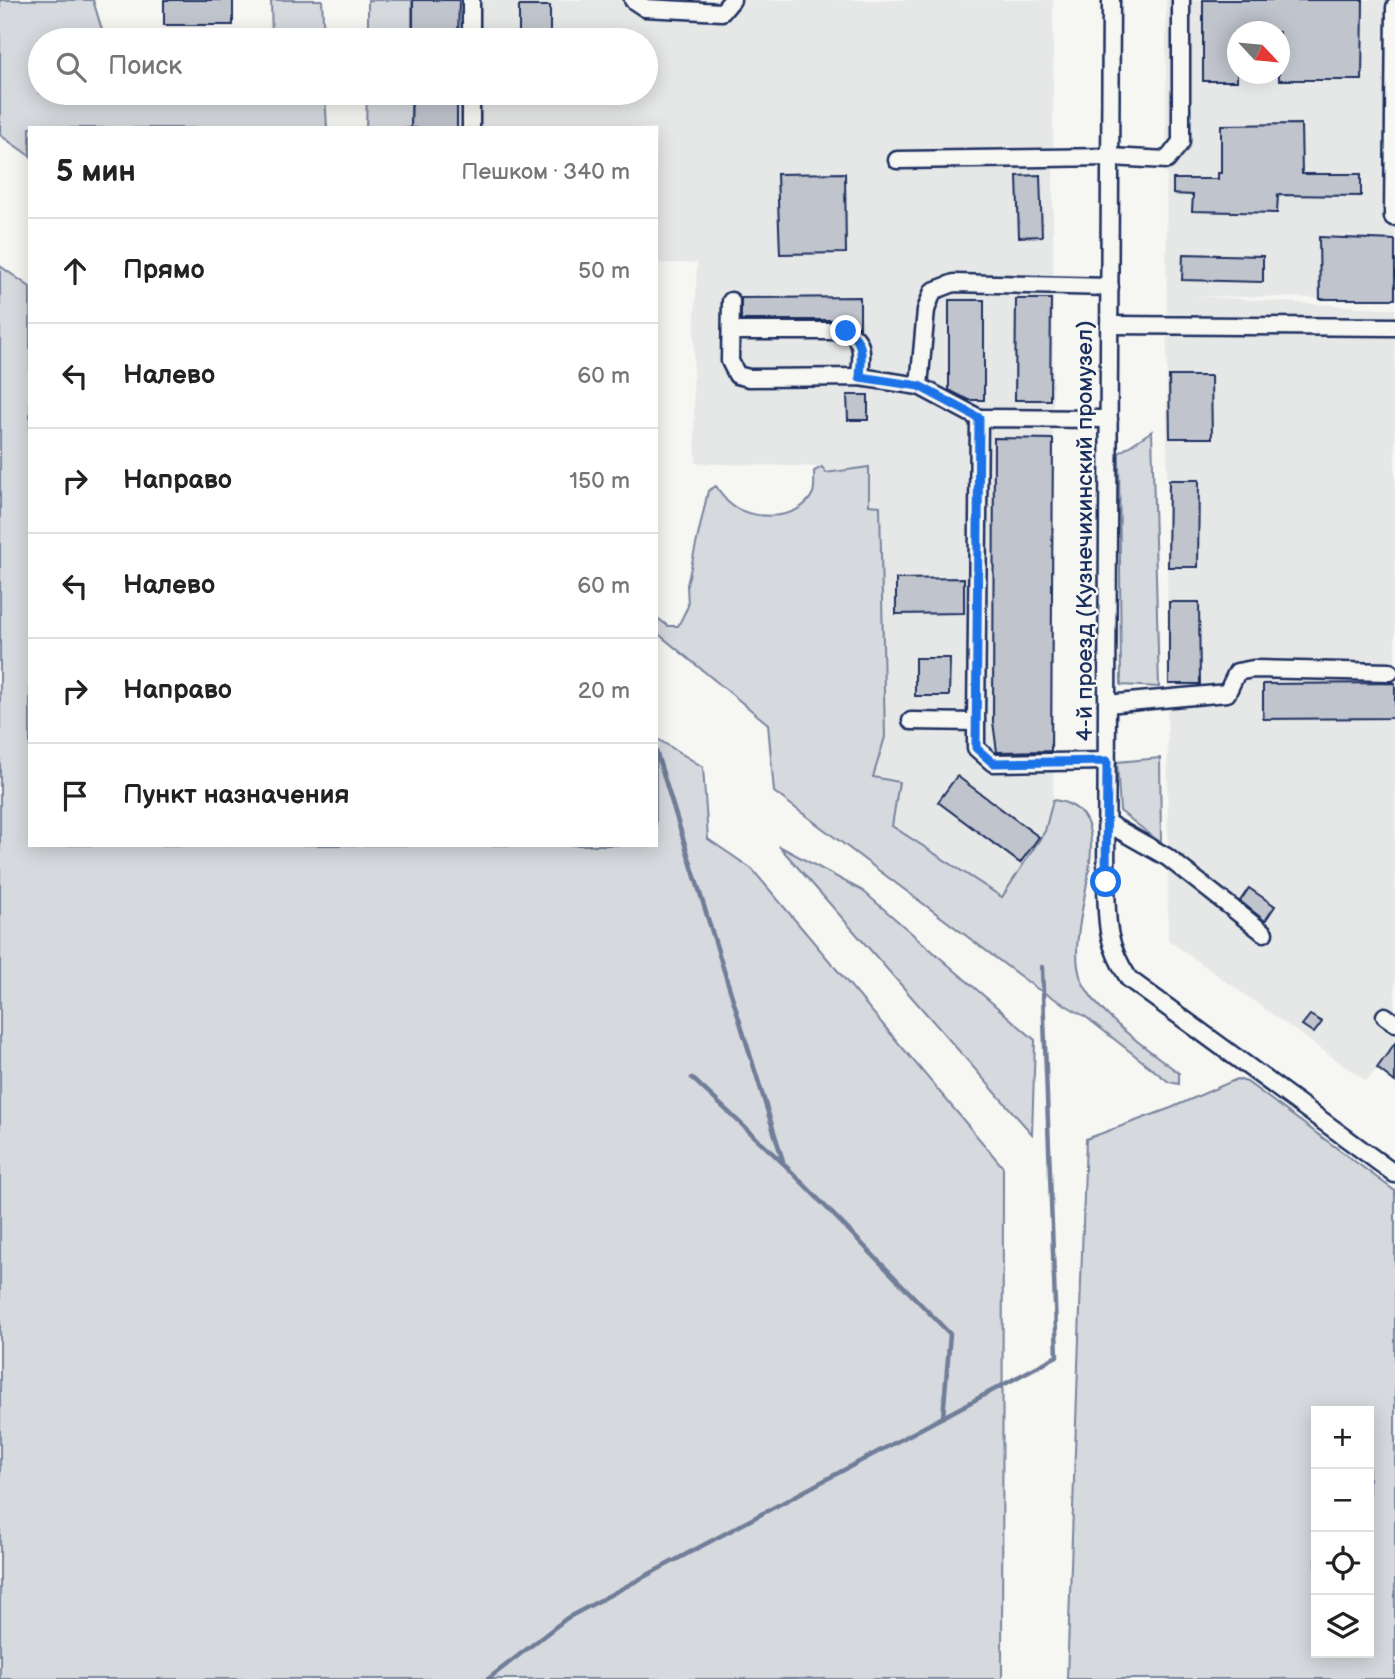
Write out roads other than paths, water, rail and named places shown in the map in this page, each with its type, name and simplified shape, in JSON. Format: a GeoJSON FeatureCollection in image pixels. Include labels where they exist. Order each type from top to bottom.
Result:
{"type":"FeatureCollection","features":[{"type":"Feature","properties":{"kind":"street"},"geometry":{"type":"LineString","coordinates":[[471,0],[471,28]]}},
{"type":"Feature","properties":{"kind":"street"},"geometry":{"type":"LineString","coordinates":[[633,0],[645,8],[722,12],[732,0]]}},
{"type":"Feature","properties":{"kind":"street","name":"4-й проезд (Кузнечихинский промузел)"},"geometry":{"type":"LineString","coordinates":[[1111,0],[1107,925],[1113,953],[1129,979],[1395,1174]]}},
{"type":"Feature","properties":{"kind":"street"},"geometry":{"type":"LineString","coordinates":[[897,159],[1110,157],[1167,160],[1181,142],[1181,0]]}},
{"type":"Feature","properties":{"kind":"street"},"geometry":{"type":"LineString","coordinates":[[1393,217],[1395,7]]}},
{"type":"Feature","properties":{"kind":"street"},"geometry":{"type":"LineString","coordinates":[[471,105],[471,126]]}},
{"type":"Feature","properties":{"kind":"street"},"geometry":{"type":"LineString","coordinates":[[919,386],[926,310],[933,291],[954,283],[1110,287]]}},
{"type":"Feature","properties":{"kind":"street"},"geometry":{"type":"LineString","coordinates":[[731,301],[730,361],[737,375],[750,378],[860,377],[919,386],[979,418],[1109,419]]}},
{"type":"Feature","properties":{"kind":"street"},"geometry":{"type":"LineString","coordinates":[[1110,325],[1395,327]]}},
{"type":"Feature","properties":{"kind":"street"},"geometry":{"type":"LineString","coordinates":[[732,331],[846,331],[855,335],[861,344],[860,377]]}},
{"type":"Feature","properties":{"kind":"street"},"geometry":{"type":"LineString","coordinates":[[979,418],[976,748],[993,763],[1107,761]]}},
{"type":"Feature","properties":{"kind":"street"},"geometry":{"type":"LineString","coordinates":[[1107,704],[1227,693],[1237,672],[1253,669],[1390,672]]}},
{"type":"Feature","properties":{"kind":"street"},"geometry":{"type":"LineString","coordinates":[[911,721],[976,722]]}},
{"type":"Feature","properties":{"kind":"street"},"geometry":{"type":"LineString","coordinates":[[1107,823],[1167,857],[1264,933]]}},
{"type":"Feature","properties":{"kind":"waterway"},"geometry":{"type":"LineString","coordinates":[[658,757],[783,1161]]}},
{"type":"Feature","properties":{"kind":"waterway"},"geometry":{"type":"LineString","coordinates":[[488,1679],[567,1618],[1057,1356],[1042,967]]}},
{"type":"Feature","properties":{"kind":"waterway"},"geometry":{"type":"LineString","coordinates":[[692,1078],[784,1164],[950,1334],[943,1417]]}}]}
